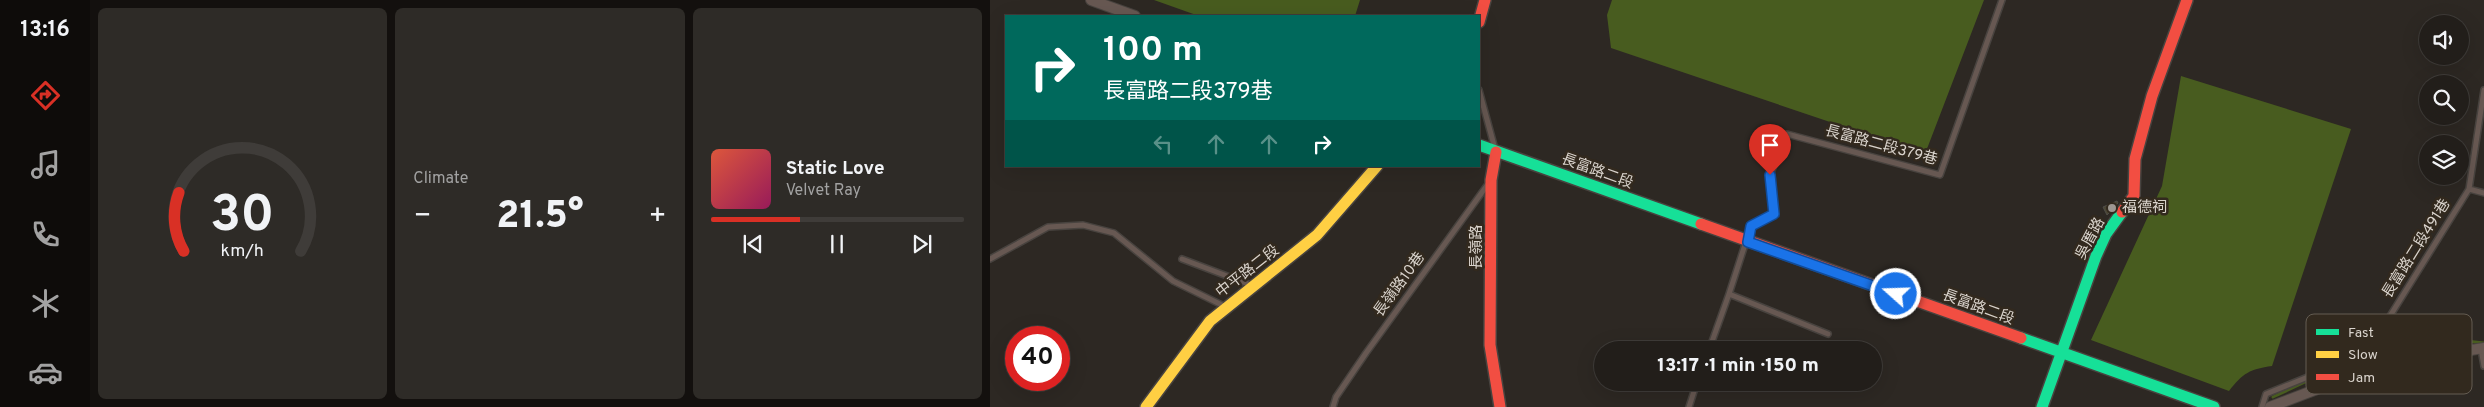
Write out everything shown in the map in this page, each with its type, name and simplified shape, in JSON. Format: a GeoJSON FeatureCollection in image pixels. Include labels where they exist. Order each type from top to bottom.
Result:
{"type":"FeatureCollection","features":[{"type":"Feature","properties":{"kind":"street"},"geometry":{"type":"LineString","coordinates":[[1091,0],[1132,15]]}},
{"type":"Feature","properties":{"kind":"street"},"geometry":{"type":"LineString","coordinates":[[1480,18],[1485,0]]}},
{"type":"Feature","properties":{"kind":"street","name":"吳厝路"},"geometry":{"type":"LineString","coordinates":[[2042,407],[2096,256],[2106,234],[2134,196],[2135,160],[2152,96],[2186,0]]}},
{"type":"Feature","properties":{"kind":"street","name":"長富路二段"},"geometry":{"type":"LineString","coordinates":[[1480,145],[2214,407]]}},
{"type":"Feature","properties":{"kind":"street","name":"長嶺路"},"geometry":{"type":"LineString","coordinates":[[1496,152],[1491,180],[1492,273],[1490,345],[1500,407]]}},
{"type":"Feature","properties":{"kind":"street","name":"中平路二段"},"geometry":{"type":"LineString","coordinates":[[1146,407],[1210,321],[1317,235],[1376,167]]}},
{"type":"Feature","properties":{"kind":"street"},"geometry":{"type":"LineString","coordinates":[[2274,406],[2306,394]]}},
{"type":"Feature","properties":{"kind":"lane","name":"長富路二段379巷"},"geometry":{"type":"LineString","coordinates":[[1748,242],[1751,226],[1774,214],[1770,175],[1787,134],[1940,175],[2002,0]]}},
{"type":"Feature","properties":{"kind":"lane","name":"長富路二段491巷"},"geometry":{"type":"LineString","coordinates":[[2391,314],[2469,189],[2484,90]]}},
{"type":"Feature","properties":{"kind":"lane","name":"長嶺路"},"geometry":{"type":"LineString","coordinates":[[1480,94],[1496,152]]}},
{"type":"Feature","properties":{"kind":"lane","name":"長嶺路10巷"},"geometry":{"type":"LineString","coordinates":[[1333,407],[1336,397],[1366,353],[1491,180]]}},
{"type":"Feature","properties":{"kind":"lane"},"geometry":{"type":"LineString","coordinates":[[2469,189],[2484,193]]}},
{"type":"Feature","properties":{"kind":"lane"},"geometry":{"type":"LineString","coordinates":[[990,259],[1048,227],[1083,225],[1114,233],[1173,281],[1227,308]]}},
{"type":"Feature","properties":{"kind":"lane"},"geometry":{"type":"LineString","coordinates":[[1712,341],[1748,242]]}},
{"type":"Feature","properties":{"kind":"lane"},"geometry":{"type":"LineString","coordinates":[[1182,259],[1254,287]]}},
{"type":"Feature","properties":{"kind":"lane"},"geometry":{"type":"LineString","coordinates":[[1729,294],[1828,334]]}},
{"type":"Feature","properties":{"kind":"lane"},"geometry":{"type":"LineString","coordinates":[[2482,348],[2484,366]]}},
{"type":"Feature","properties":{"kind":"lane","name":"長富路二段491巷"},"geometry":{"type":"LineString","coordinates":[[2262,407],[2266,394],[2306,378]]}},
{"type":"Feature","properties":{"kind":"lane"},"geometry":{"type":"LineString","coordinates":[[1689,407],[1695,391]]}},
{"type":"Feature","properties":{"kind":"shaded area"},"geometry":{"type":"Polygon","coordinates":[[[1154,0],[1360,0],[1355,15],[1196,15],[1154,0]]]}},
{"type":"Feature","properties":{"kind":"shaded area"},"geometry":{"type":"Polygon","coordinates":[[[1612,0],[1984,0],[1925,154],[1611,48],[1607,15],[1612,0]]]}},
{"type":"Feature","properties":{"kind":"shaded area"},"geometry":{"type":"Polygon","coordinates":[[[2181,76],[2351,129],[2272,366],[2247,373],[2229,391],[2091,340],[2162,186],[2181,76]]]}},
{"type":"Feature","properties":{"kind":"building","name":"福德祠"},"geometry":{"type":"Polygon","coordinates":[[[2117,201],[2118,203],[2107,215],[2103,207],[2117,201]]]}},
{"type":"Feature","properties":{"kind":"waterway"},"geometry":{"type":"LineString","coordinates":[[2472,342],[2484,343]]}},
{"type":"Feature","properties":{"kind":"waterway"},"geometry":{"type":"LineString","coordinates":[[2273,397],[2306,382]]}},
{"type":"Feature","properties":{"kind":"traffic: fast"},"geometry":{"type":"LineString","coordinates":[[1480,145],[1701,224]]}},
{"type":"Feature","properties":{"kind":"traffic: fast"},"geometry":{"type":"LineString","coordinates":[[2042,407],[2096,256],[2106,234],[2122,212]]}},
{"type":"Feature","properties":{"kind":"traffic: fast"},"geometry":{"type":"LineString","coordinates":[[2021,338],[2214,407]]}},
{"type":"Feature","properties":{"kind":"traffic: slow"},"geometry":{"type":"LineString","coordinates":[[1146,407],[1210,321],[1317,235],[1376,167]]}},
{"type":"Feature","properties":{"kind":"traffic: jam"},"geometry":{"type":"LineString","coordinates":[[1480,18],[1485,0]]}},
{"type":"Feature","properties":{"kind":"traffic: jam"},"geometry":{"type":"LineString","coordinates":[[2122,212],[2134,196],[2135,159],[2152,96],[2187,0]]}},
{"type":"Feature","properties":{"kind":"traffic: jam"},"geometry":{"type":"LineString","coordinates":[[1496,152],[1491,180],[1490,345],[1500,407]]}},
{"type":"Feature","properties":{"kind":"traffic: jam"},"geometry":{"type":"LineString","coordinates":[[1701,224],[2021,338]]}},
{"type":"Feature","properties":{"kind":"place","name":"福德祠"},"geometry":{"type":"Point","coordinates":[2112,208]}},
{"type":"Feature","properties":{"kind":"route"},"geometry":{"type":"LineString","coordinates":[[1770,175],[1774,214],[1751,226],[1748,242],[1896,294]]}}]}
